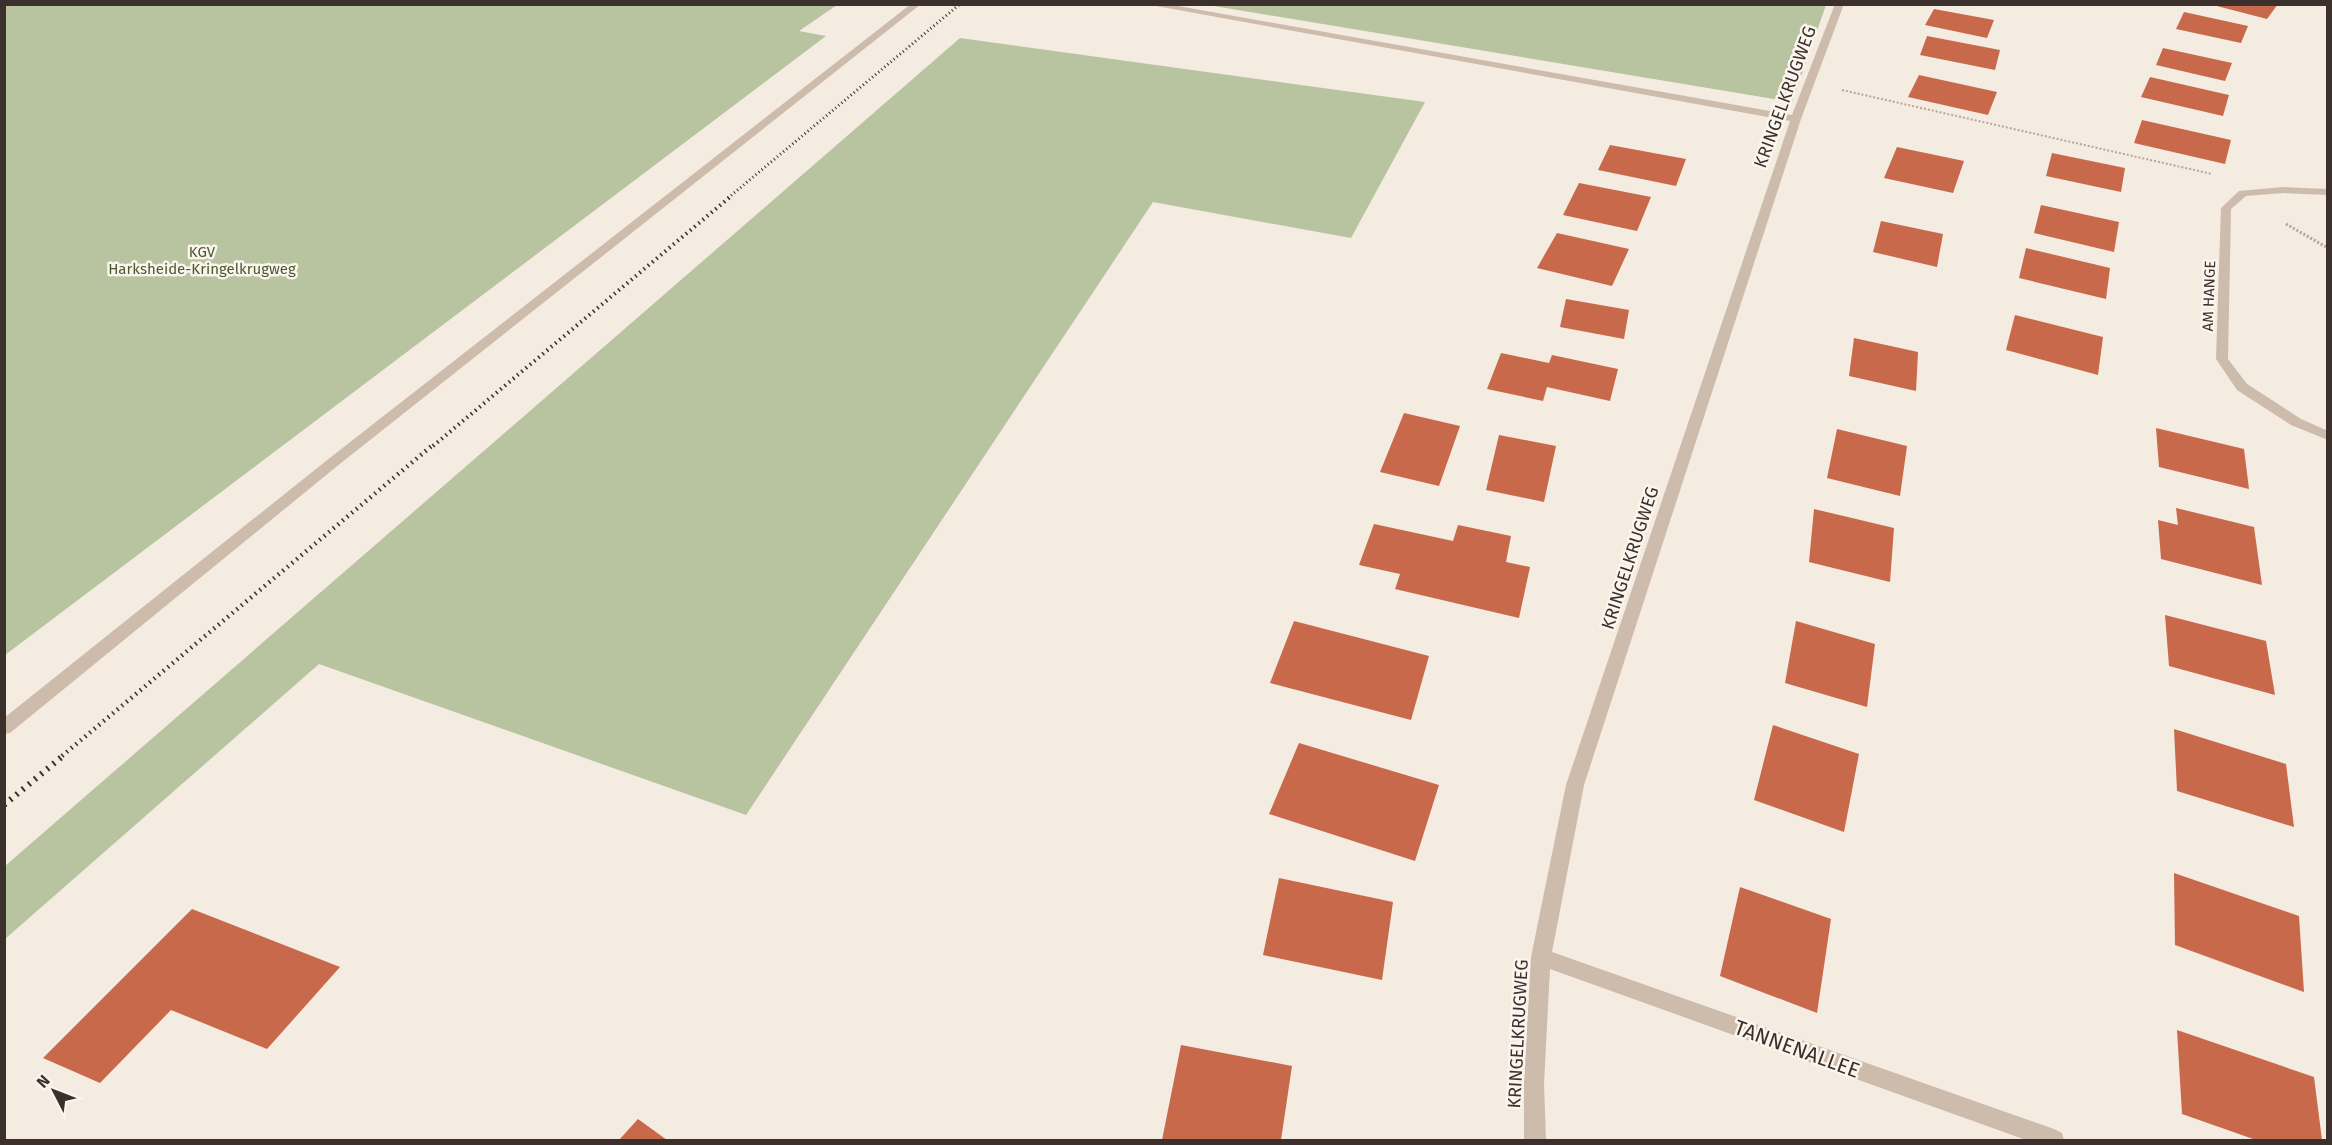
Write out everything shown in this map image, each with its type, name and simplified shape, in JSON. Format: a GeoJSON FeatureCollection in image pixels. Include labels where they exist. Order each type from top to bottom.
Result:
{"type":"FeatureCollection","features":[{"type":"Feature","properties":{"kind":"street"},"geometry":{"type":"LineString","coordinates":[[4,728],[336,460],[917,4]]}},
{"type":"Feature","properties":{"kind":"street"},"geometry":{"type":"LineString","coordinates":[[1149,4],[1796,120]]}},
{"type":"Feature","properties":{"kind":"street","name":"KRINGELKRUGWEG"},"geometry":{"type":"LineString","coordinates":[[1534,1140],[1534,1084],[1541,957],[1575,785],[1796,120],[1840,4]]}},
{"type":"Feature","properties":{"kind":"street","name":"AM HANGE"},"geometry":{"type":"LineString","coordinates":[[2328,192],[2283,190],[2243,193],[2226,208],[2222,359],[2242,387],[2296,422],[2328,436]]}},
{"type":"Feature","properties":{"kind":"street","name":"TANNENALLEE"},"geometry":{"type":"LineString","coordinates":[[1541,957],[2054,1140]]}},
{"type":"Feature","properties":{"kind":"path"},"geometry":{"type":"LineString","coordinates":[[1810,83],[2215,174]]}},
{"type":"Feature","properties":{"kind":"green space","name":"KGV Harksheide-Kringelkrugweg"},"geometry":{"type":"Polygon","coordinates":[[[5,4],[837,5],[799,31],[826,36],[5,655],[5,4]]]}},
{"type":"Feature","properties":{"kind":"green space"},"geometry":{"type":"Polygon","coordinates":[[[1208,5],[1826,5],[1792,102],[1208,5]]]}},
{"type":"Feature","properties":{"kind":"green space"},"geometry":{"type":"Polygon","coordinates":[[[960,38],[1425,102],[1351,238],[1153,202],[746,815],[319,664],[5,939],[5,866],[960,38]]]}},
{"type":"Feature","properties":{"kind":"building"},"geometry":{"type":"Polygon","coordinates":[[[2209,4],[2278,4],[2267,19],[2209,4]]]}},
{"type":"Feature","properties":{"kind":"building"},"geometry":{"type":"Polygon","coordinates":[[[1934,9],[1994,20],[1987,38],[1925,25],[1934,9]]]}},
{"type":"Feature","properties":{"kind":"building"},"geometry":{"type":"Polygon","coordinates":[[[2184,12],[2248,26],[2241,43],[2176,29],[2184,12]]]}},
{"type":"Feature","properties":{"kind":"building"},"geometry":{"type":"Polygon","coordinates":[[[1927,36],[2000,50],[1995,70],[1920,55],[1927,36]]]}},
{"type":"Feature","properties":{"kind":"building"},"geometry":{"type":"Polygon","coordinates":[[[2163,48],[2232,63],[2225,81],[2156,65],[2163,48]]]}},
{"type":"Feature","properties":{"kind":"building"},"geometry":{"type":"Polygon","coordinates":[[[1919,75],[1997,92],[1988,115],[1908,97],[1919,75]]]}},
{"type":"Feature","properties":{"kind":"building"},"geometry":{"type":"Polygon","coordinates":[[[2150,77],[2229,95],[2223,116],[2141,97],[2150,77]]]}},
{"type":"Feature","properties":{"kind":"building"},"geometry":{"type":"Polygon","coordinates":[[[2142,120],[2231,140],[2225,164],[2134,143],[2142,120]]]}},
{"type":"Feature","properties":{"kind":"building"},"geometry":{"type":"Polygon","coordinates":[[[1610,145],[1686,159],[1676,186],[1598,170],[1610,145]]]}},
{"type":"Feature","properties":{"kind":"building"},"geometry":{"type":"Polygon","coordinates":[[[1897,147],[1964,161],[1953,193],[1884,178],[1897,147]]]}},
{"type":"Feature","properties":{"kind":"building"},"geometry":{"type":"Polygon","coordinates":[[[2052,153],[2125,168],[2121,192],[2046,176],[2052,153]]]}},
{"type":"Feature","properties":{"kind":"building"},"geometry":{"type":"Polygon","coordinates":[[[1579,183],[1651,197],[1637,231],[1563,215],[1579,183]]]}},
{"type":"Feature","properties":{"kind":"building"},"geometry":{"type":"Polygon","coordinates":[[[2041,205],[2119,222],[2114,252],[2034,233],[2041,205]]]}},
{"type":"Feature","properties":{"kind":"building"},"geometry":{"type":"Polygon","coordinates":[[[1881,221],[1943,234],[1937,267],[1873,252],[1881,221]]]}},
{"type":"Feature","properties":{"kind":"building"},"geometry":{"type":"Polygon","coordinates":[[[1557,233],[1629,249],[1612,286],[1537,268],[1557,233]]]}},
{"type":"Feature","properties":{"kind":"building"},"geometry":{"type":"Polygon","coordinates":[[[2026,248],[2110,268],[2106,299],[2019,278],[2026,248]]]}},
{"type":"Feature","properties":{"kind":"building"},"geometry":{"type":"Polygon","coordinates":[[[1566,299],[1629,310],[1624,339],[1560,327],[1566,299]]]}},
{"type":"Feature","properties":{"kind":"building"},"geometry":{"type":"Polygon","coordinates":[[[2015,315],[2103,337],[2098,375],[2006,350],[2015,315]]]}},
{"type":"Feature","properties":{"kind":"building"},"geometry":{"type":"Polygon","coordinates":[[[1854,338],[1918,352],[1916,391],[1849,376],[1854,338]]]}},
{"type":"Feature","properties":{"kind":"building"},"geometry":{"type":"Polygon","coordinates":[[[1501,353],[1549,363],[1552,355],[1618,369],[1610,401],[1547,387],[1543,401],[1487,389],[1501,353]]]}},
{"type":"Feature","properties":{"kind":"building"},"geometry":{"type":"Polygon","coordinates":[[[1404,413],[1460,426],[1439,486],[1380,472],[1404,413]]]}},
{"type":"Feature","properties":{"kind":"building"},"geometry":{"type":"Polygon","coordinates":[[[2156,428],[2244,449],[2249,489],[2159,467],[2156,428]]]}},
{"type":"Feature","properties":{"kind":"building"},"geometry":{"type":"Polygon","coordinates":[[[1837,429],[1907,446],[1900,496],[1827,478],[1837,429]]]}},
{"type":"Feature","properties":{"kind":"building"},"geometry":{"type":"Polygon","coordinates":[[[1499,435],[1556,446],[1544,502],[1486,490],[1499,435]]]}},
{"type":"Feature","properties":{"kind":"building"},"geometry":{"type":"Polygon","coordinates":[[[2176,508],[2254,527],[2262,585],[2161,559],[2158,520],[2178,525],[2176,508]]]}},
{"type":"Feature","properties":{"kind":"building"},"geometry":{"type":"Polygon","coordinates":[[[1814,509],[1894,528],[1890,582],[1809,562],[1814,509]]]}},
{"type":"Feature","properties":{"kind":"building"},"geometry":{"type":"Polygon","coordinates":[[[1374,524],[1453,541],[1458,525],[1511,536],[1506,562],[1530,567],[1519,618],[1395,589],[1400,574],[1359,565],[1374,524]]]}},
{"type":"Feature","properties":{"kind":"building"},"geometry":{"type":"Polygon","coordinates":[[[2165,615],[2266,641],[2275,695],[2169,666],[2165,615]]]}},
{"type":"Feature","properties":{"kind":"building"},"geometry":{"type":"Polygon","coordinates":[[[1294,621],[1429,656],[1411,720],[1270,683],[1294,621]]]}},
{"type":"Feature","properties":{"kind":"building"},"geometry":{"type":"Polygon","coordinates":[[[1796,621],[1875,644],[1867,707],[1785,683],[1796,621]]]}},
{"type":"Feature","properties":{"kind":"building"},"geometry":{"type":"Polygon","coordinates":[[[1773,725],[1859,754],[1844,832],[1754,800],[1773,725]]]}},
{"type":"Feature","properties":{"kind":"building"},"geometry":{"type":"Polygon","coordinates":[[[2174,729],[2286,764],[2294,827],[2177,791],[2174,729]]]}},
{"type":"Feature","properties":{"kind":"building"},"geometry":{"type":"Polygon","coordinates":[[[1299,743],[1439,785],[1415,861],[1269,814],[1299,743]]]}},
{"type":"Feature","properties":{"kind":"building"},"geometry":{"type":"Polygon","coordinates":[[[2174,873],[2299,916],[2304,992],[2175,945],[2174,873]]]}},
{"type":"Feature","properties":{"kind":"building"},"geometry":{"type":"Polygon","coordinates":[[[1279,878],[1393,902],[1382,980],[1263,955],[1279,878]]]}},
{"type":"Feature","properties":{"kind":"building"},"geometry":{"type":"Polygon","coordinates":[[[1740,887],[1831,919],[1817,1013],[1720,976],[1740,887]]]}},
{"type":"Feature","properties":{"kind":"building"},"geometry":{"type":"Polygon","coordinates":[[[192,909],[340,967],[267,1049],[171,1010],[100,1083],[43,1058],[192,909]]]}},
{"type":"Feature","properties":{"kind":"building"},"geometry":{"type":"Polygon","coordinates":[[[2177,1030],[2314,1077],[2322,1140],[2256,1140],[2182,1114],[2177,1030]]]}},
{"type":"Feature","properties":{"kind":"building"},"geometry":{"type":"Polygon","coordinates":[[[1181,1045],[1292,1066],[1281,1140],[1162,1140],[1181,1045]]]}},
{"type":"Feature","properties":{"kind":"building"},"geometry":{"type":"Polygon","coordinates":[[[638,1119],[667,1140],[619,1140],[638,1119]]]}},
{"type":"Feature","properties":{"kind":"railway"},"geometry":{"type":"LineString","coordinates":[[728,198],[960,4]]}},
{"type":"Feature","properties":{"kind":"railway"},"geometry":{"type":"LineString","coordinates":[[433,446],[730,197]]}},
{"type":"Feature","properties":{"kind":"railway"},"geometry":{"type":"LineString","coordinates":[[62,756],[434,444]]}},
{"type":"Feature","properties":{"kind":"railway"},"geometry":{"type":"LineString","coordinates":[[4,805],[64,755]]}}]}
